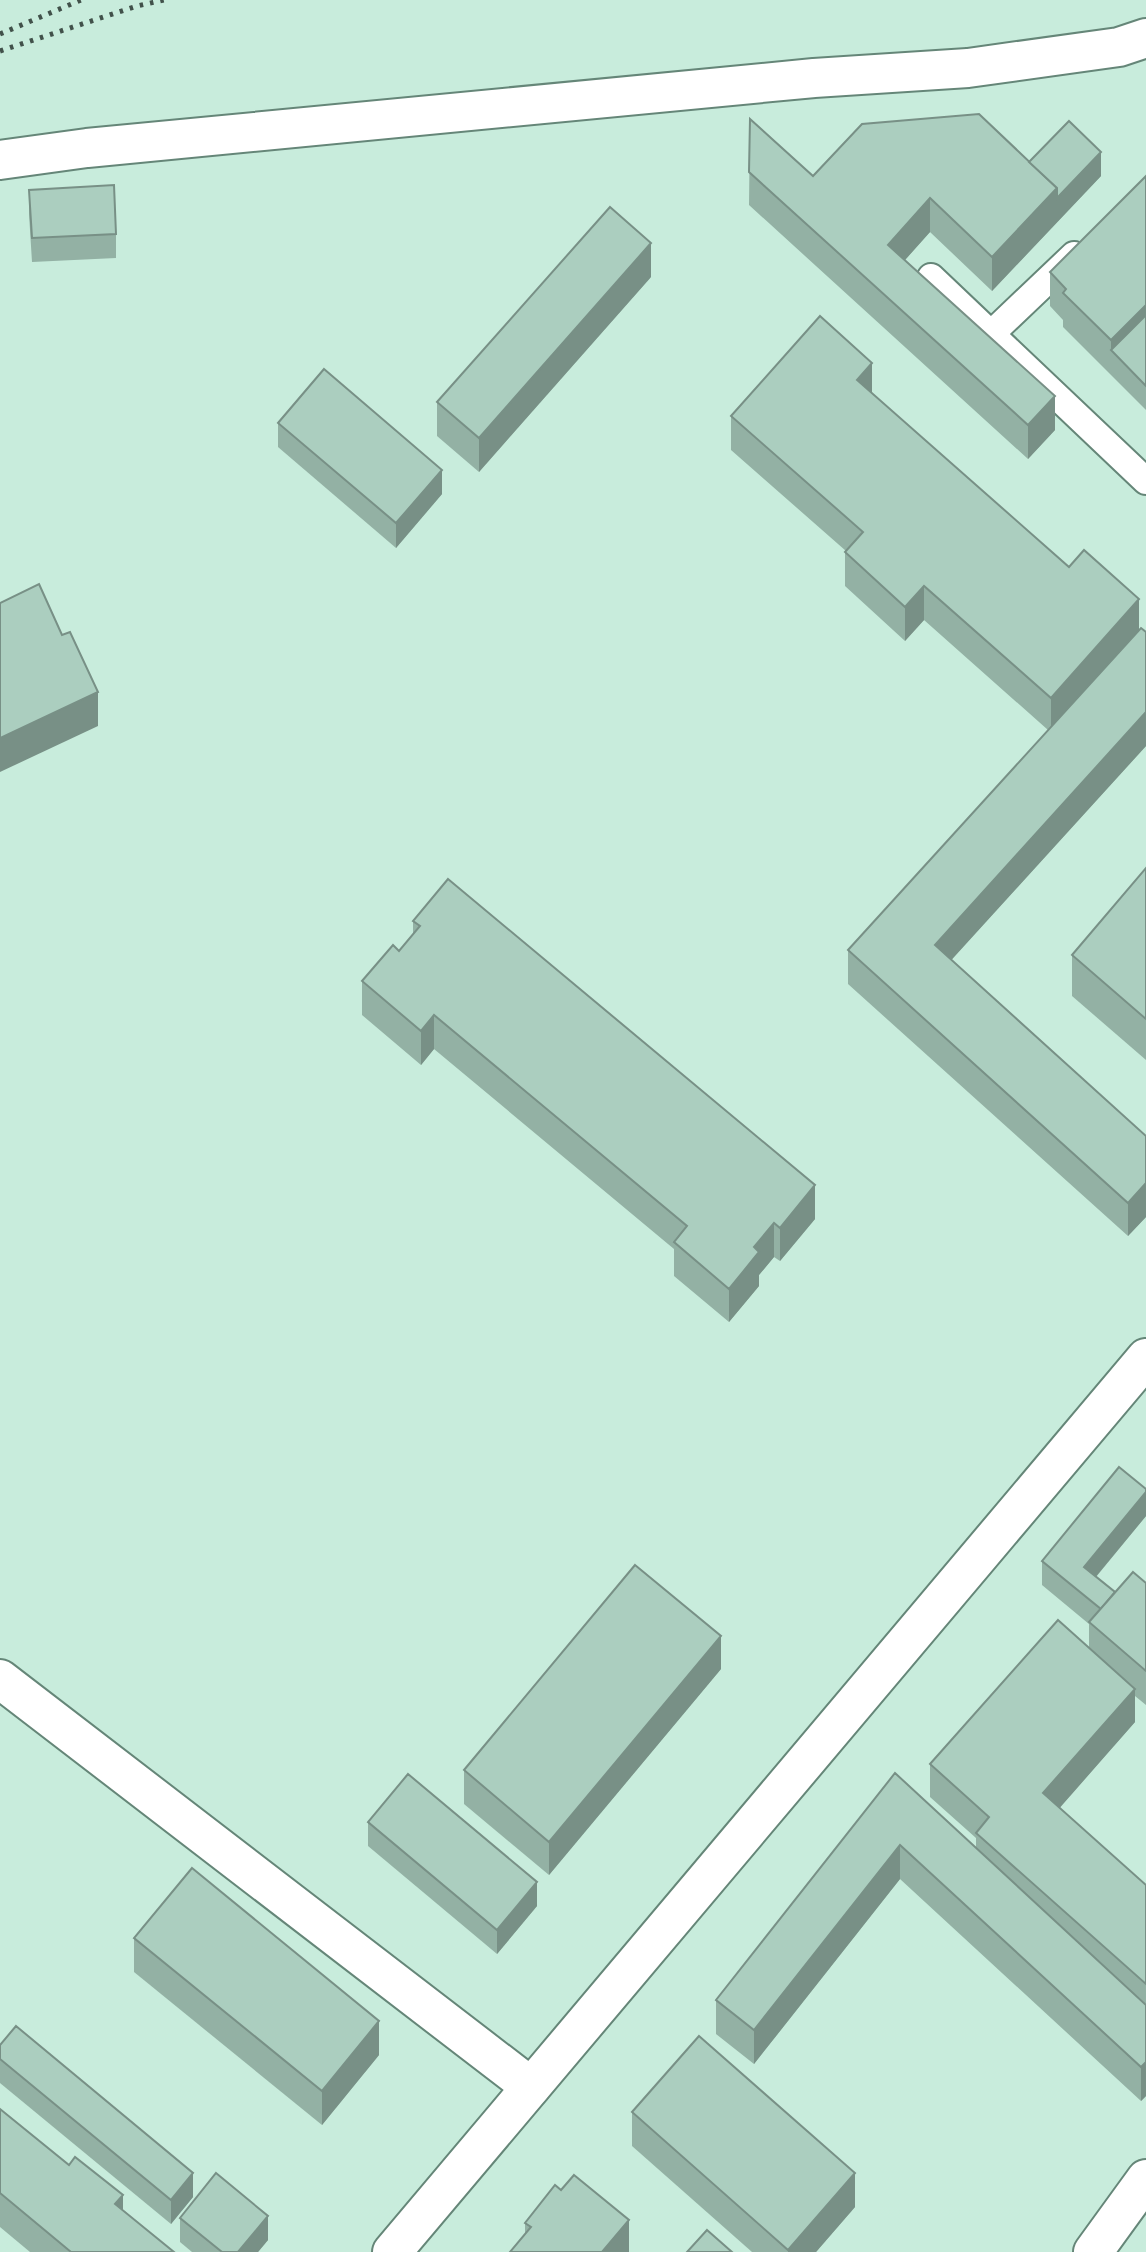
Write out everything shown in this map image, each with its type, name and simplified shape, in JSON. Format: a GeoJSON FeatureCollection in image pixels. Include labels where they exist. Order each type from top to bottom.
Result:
{"type":"FeatureCollection","features":[{"type":"Feature","properties":{"kind":"street"},"geometry":{"type":"LineString","coordinates":[[0,176],[0,160],[87,148],[800,80],[968,68],[1119,47],[1146,38]]}},
{"type":"Feature","properties":{"kind":"street"},"geometry":{"type":"LineString","coordinates":[[392,2252],[1146,1358]]}},
{"type":"Feature","properties":{"kind":"street"},"geometry":{"type":"LineString","coordinates":[[0,1679],[531,2087]]}},
{"type":"Feature","properties":{"kind":"street"},"geometry":{"type":"LineString","coordinates":[[1093,2252],[1146,2179]]}},
{"type":"Feature","properties":{"kind":"lane"},"geometry":{"type":"LineString","coordinates":[[992,334],[1088,241]]}},
{"type":"Feature","properties":{"kind":"lane"},"geometry":{"type":"LineString","coordinates":[[932,277],[1146,481]]}},
{"type":"Feature","properties":{"kind":"building"},"geometry":{"type":"Polygon","coordinates":[[[979,114],[1057,188],[992,257],[930,198],[888,245],[1055,396],[1028,425],[749,172],[750,119],[813,176],[862,124],[979,114]]]}},
{"type":"Feature","properties":{"kind":"building"},"geometry":{"type":"Polygon","coordinates":[[[1069,121],[1101,152],[1057,198],[1057,188],[1029,162],[1069,121]]]}},
{"type":"Feature","properties":{"kind":"building"},"geometry":{"type":"Polygon","coordinates":[[[1146,176],[1146,305],[1111,340],[1063,293],[1066,289],[1050,272],[1146,176]]]}},
{"type":"Feature","properties":{"kind":"building"},"geometry":{"type":"Polygon","coordinates":[[[114,185],[116,234],[32,238],[29,190],[114,185]]]}},
{"type":"Feature","properties":{"kind":"building"},"geometry":{"type":"Polygon","coordinates":[[[610,207],[651,243],[479,438],[437,402],[610,207]]]}},
{"type":"Feature","properties":{"kind":"building"},"geometry":{"type":"Polygon","coordinates":[[[1146,315],[1146,386],[1111,350],[1146,315]]]}},
{"type":"Feature","properties":{"kind":"building"},"geometry":{"type":"Polygon","coordinates":[[[820,316],[872,363],[857,380],[1069,567],[1084,550],[1139,599],[1051,698],[924,586],[905,607],[845,552],[863,532],[731,416],[820,316]]]}},
{"type":"Feature","properties":{"kind":"building"},"geometry":{"type":"Polygon","coordinates":[[[324,369],[442,470],[396,523],[278,423],[324,369]]]}},
{"type":"Feature","properties":{"kind":"building"},"geometry":{"type":"Polygon","coordinates":[[[39,584],[62,635],[70,632],[98,692],[0,738],[0,603],[39,584]]]}},
{"type":"Feature","properties":{"kind":"building"},"geometry":{"type":"Polygon","coordinates":[[[1141,628],[1146,632],[1146,712],[935,945],[1146,1136],[1146,1183],[1128,1203],[848,950],[1141,628]]]}},
{"type":"Feature","properties":{"kind":"building"},"geometry":{"type":"Polygon","coordinates":[[[1146,868],[1146,1019],[1072,955],[1146,868]]]}},
{"type":"Feature","properties":{"kind":"building"},"geometry":{"type":"Polygon","coordinates":[[[448,879],[815,1185],[780,1228],[774,1223],[754,1247],[759,1252],[729,1289],[674,1242],[687,1226],[434,1015],[421,1031],[362,981],[393,945],[399,951],[420,926],[413,921],[448,879]]]}},
{"type":"Feature","properties":{"kind":"building"},"geometry":{"type":"Polygon","coordinates":[[[1119,1467],[1146,1489],[1146,1492],[1084,1567],[1115,1592],[1101,1609],[1042,1561],[1119,1467]]]}},
{"type":"Feature","properties":{"kind":"building"},"geometry":{"type":"Polygon","coordinates":[[[635,1565],[721,1636],[549,1842],[464,1770],[635,1565]]]}},
{"type":"Feature","properties":{"kind":"building"},"geometry":{"type":"Polygon","coordinates":[[[1133,1572],[1146,1583],[1146,1671],[1089,1622],[1133,1572]]]}},
{"type":"Feature","properties":{"kind":"building"},"geometry":{"type":"Polygon","coordinates":[[[1058,1620],[1135,1689],[1043,1793],[1146,1885],[1146,1984],[976,1833],[989,1817],[930,1764],[1058,1620]]]}},
{"type":"Feature","properties":{"kind":"building"},"geometry":{"type":"Polygon","coordinates":[[[895,1773],[1146,2005],[1146,2062],[1141,2067],[900,1845],[754,2030],[716,2000],[895,1773]]]}},
{"type":"Feature","properties":{"kind":"building"},"geometry":{"type":"Polygon","coordinates":[[[408,1774],[537,1882],[497,1930],[368,1822],[408,1774]]]}},
{"type":"Feature","properties":{"kind":"building"},"geometry":{"type":"Polygon","coordinates":[[[192,1868],[379,2021],[322,2091],[134,1938],[192,1868]]]}},
{"type":"Feature","properties":{"kind":"building"},"geometry":{"type":"Polygon","coordinates":[[[16,2026],[193,2173],[171,2200],[0,2059],[0,2045],[16,2026]]]}},
{"type":"Feature","properties":{"kind":"building"},"geometry":{"type":"Polygon","coordinates":[[[699,2036],[855,2173],[788,2250],[632,2112],[699,2036]]]}},
{"type":"Feature","properties":{"kind":"building"},"geometry":{"type":"Polygon","coordinates":[[[0,2109],[69,2165],[75,2157],[123,2195],[115,2204],[174,2252],[71,2252],[0,2193],[0,2109]]]}},
{"type":"Feature","properties":{"kind":"building"},"geometry":{"type":"Polygon","coordinates":[[[216,2173],[268,2216],[238,2252],[222,2252],[180,2218],[216,2173]]]}},
{"type":"Feature","properties":{"kind":"building"},"geometry":{"type":"Polygon","coordinates":[[[574,2175],[629,2220],[602,2252],[510,2252],[531,2227],[525,2223],[555,2185],[561,2190],[574,2175]]]}},
{"type":"Feature","properties":{"kind":"building"},"geometry":{"type":"Polygon","coordinates":[[[707,2230],[732,2252],[687,2252],[707,2230]]]}},
{"type":"Feature","properties":{"kind":"railway"},"geometry":{"type":"LineString","coordinates":[[0,34],[81,0]]}},
{"type":"Feature","properties":{"kind":"railway"},"geometry":{"type":"LineString","coordinates":[[0,51],[137,6],[164,0]]}}]}
